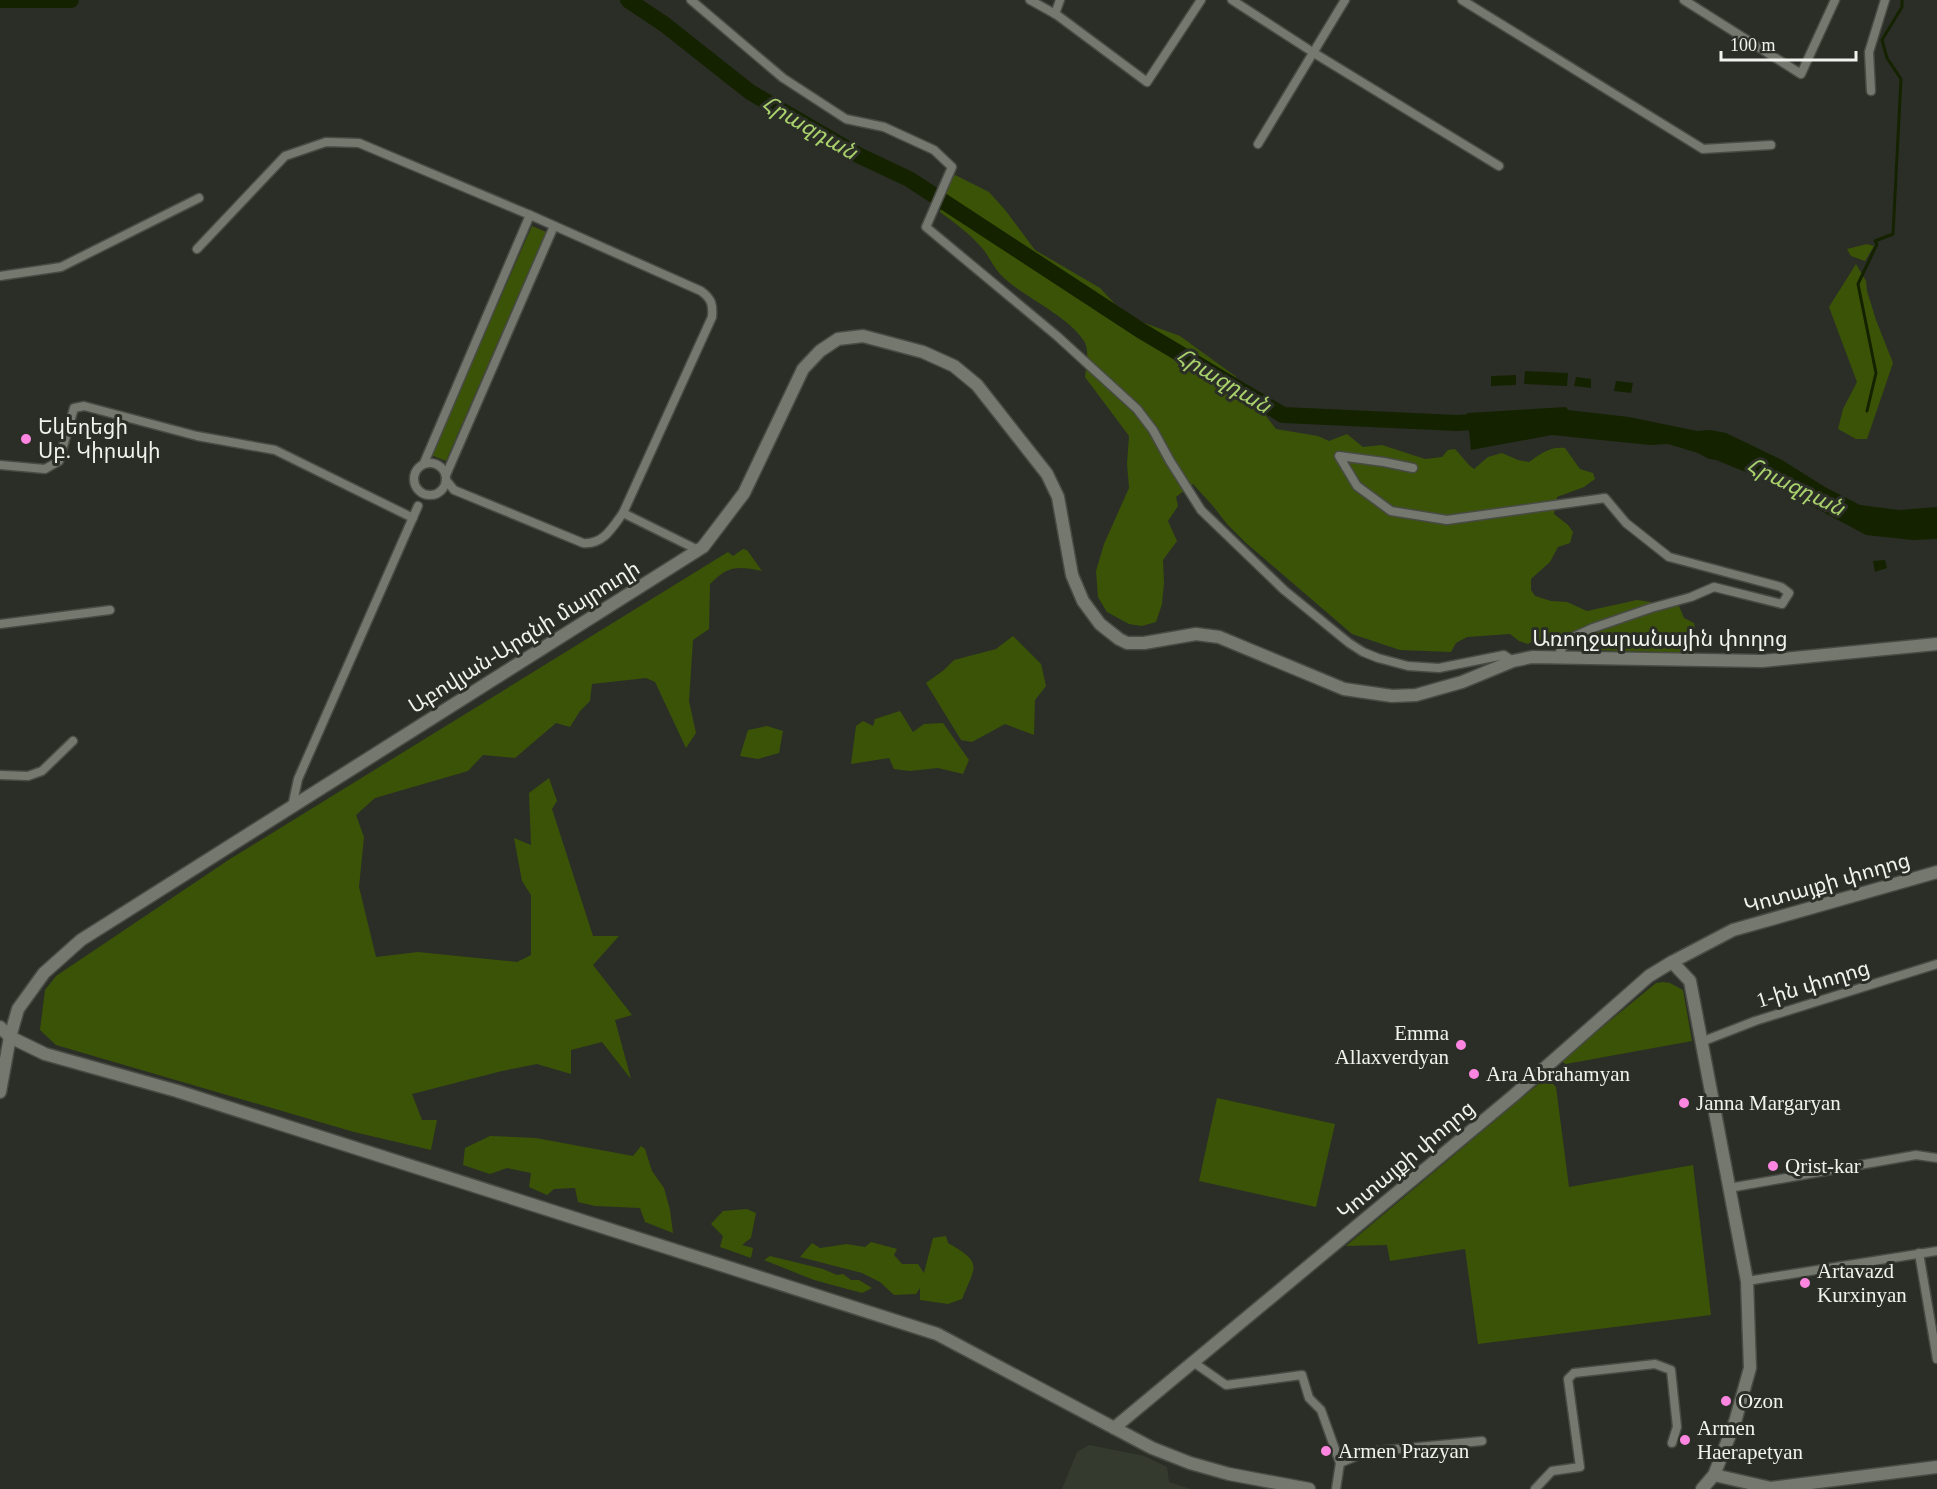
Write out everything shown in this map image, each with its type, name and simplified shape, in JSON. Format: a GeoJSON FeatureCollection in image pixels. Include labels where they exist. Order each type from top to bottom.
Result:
{"type":"FeatureCollection","features":[{"type":"Feature","properties":{"kind":"street"},"geometry":{"type":"LineString","coordinates":[[691,0],[783,78],[846,119],[884,127],[934,150],[952,167],[926,227],[1057,336],[1137,409],[1153,430],[1202,510],[1284,590],[1349,644],[1378,658],[1408,666],[1439,668],[1504,655],[1513,661]]}},
{"type":"Feature","properties":{"kind":"street"},"geometry":{"type":"LineString","coordinates":[[1030,0],[1055,14],[1147,82],[1201,0]]}},
{"type":"Feature","properties":{"kind":"street"},"geometry":{"type":"LineString","coordinates":[[1055,14],[1060,0]]}},
{"type":"Feature","properties":{"kind":"street"},"geometry":{"type":"LineString","coordinates":[[1232,0],[1499,166]]}},
{"type":"Feature","properties":{"kind":"street"},"geometry":{"type":"LineString","coordinates":[[1258,144],[1345,0]]}},
{"type":"Feature","properties":{"kind":"street"},"geometry":{"type":"LineString","coordinates":[[1462,0],[1703,149],[1771,145]]}},
{"type":"Feature","properties":{"kind":"street"},"geometry":{"type":"LineString","coordinates":[[1684,0],[1801,74],[1835,0]]}},
{"type":"Feature","properties":{"kind":"street"},"geometry":{"type":"LineString","coordinates":[[1870,91],[1869,52],[1885,0]]}},
{"type":"Feature","properties":{"kind":"street"},"geometry":{"type":"LineString","coordinates":[[196,249],[285,156],[326,142],[359,143],[530,215],[701,291],[712,302],[712,317],[623,513],[603,539],[591,544],[582,543],[454,490],[442,490],[431,495],[419,491],[415,485],[415,472],[424,463],[530,215]]}},
{"type":"Feature","properties":{"kind":"street"},"geometry":{"type":"LineString","coordinates":[[0,276],[61,267],[199,198]]}},
{"type":"Feature","properties":{"kind":"street"},"geometry":{"type":"LineString","coordinates":[[442,490],[554,226]]}},
{"type":"Feature","properties":{"kind":"street","name":"Աբովյան-Արզնի մայրուղի"},"geometry":{"type":"LineString","coordinates":[[0,1092],[10,1037],[18,1009],[44,973],[81,940],[703,547],[744,493],[803,369],[819,351],[838,339],[863,336],[923,352],[954,366],[977,385],[1047,474]]}},
{"type":"Feature","properties":{"kind":"street"},"geometry":{"type":"LineString","coordinates":[[0,465],[45,469],[59,461],[74,408],[84,406],[197,436],[275,450],[413,518]]}},
{"type":"Feature","properties":{"kind":"street"},"geometry":{"type":"LineString","coordinates":[[1413,468],[1339,456],[1357,486],[1391,511],[1447,520],[1605,498],[1626,523],[1669,557],[1781,587],[1789,593],[1782,604],[1714,587],[1691,597],[1593,628],[1566,640],[1557,657]]}},
{"type":"Feature","properties":{"kind":"street"},"geometry":{"type":"LineString","coordinates":[[424,463],[438,465],[454,490]]}},
{"type":"Feature","properties":{"kind":"street","name":"Առողջարանային փողոց"},"geometry":{"type":"LineString","coordinates":[[1047,474],[1058,497],[1072,575],[1083,601],[1100,624],[1113,636],[1127,643],[1144,643],[1196,634],[1219,637],[1344,689],[1392,696],[1416,695],[1462,682],[1513,661],[1532,657],[1761,662],[1937,644]]}},
{"type":"Feature","properties":{"kind":"street"},"geometry":{"type":"LineString","coordinates":[[292,807],[298,779],[418,506]]}},
{"type":"Feature","properties":{"kind":"street"},"geometry":{"type":"LineString","coordinates":[[623,513],[698,550]]}},
{"type":"Feature","properties":{"kind":"street"},"geometry":{"type":"LineString","coordinates":[[0,624],[110,610]]}},
{"type":"Feature","properties":{"kind":"street"},"geometry":{"type":"LineString","coordinates":[[0,775],[28,776],[42,771],[73,741]]}},
{"type":"Feature","properties":{"kind":"street","name":"Կոտայքի փողոց"},"geometry":{"type":"LineString","coordinates":[[1114,1428],[1513,1096],[1649,976],[1733,930],[1937,872]]}},
{"type":"Feature","properties":{"kind":"street"},"geometry":{"type":"LineString","coordinates":[[1672,962],[1690,981],[1747,1281],[1750,1368],[1735,1422],[1714,1475],[1702,1489]]}},
{"type":"Feature","properties":{"kind":"street","name":"1-ին փողոց"},"geometry":{"type":"LineString","coordinates":[[1701,1042],[1755,1021],[1937,964]]}},
{"type":"Feature","properties":{"kind":"street"},"geometry":{"type":"LineString","coordinates":[[0,1027],[10,1037],[45,1054],[200,1098],[937,1334],[1114,1428],[1134,1441],[1190,1463],[1229,1474],[1309,1489]]}},
{"type":"Feature","properties":{"kind":"street"},"geometry":{"type":"LineString","coordinates":[[1729,1188],[1916,1155],[1937,1158]]}},
{"type":"Feature","properties":{"kind":"street"},"geometry":{"type":"LineString","coordinates":[[1747,1281],[1937,1251]]}},
{"type":"Feature","properties":{"kind":"street"},"geometry":{"type":"LineString","coordinates":[[1918,1253],[1937,1359]]}},
{"type":"Feature","properties":{"kind":"street"},"geometry":{"type":"LineString","coordinates":[[1193,1362],[1226,1386],[1302,1375],[1309,1398],[1321,1410],[1340,1463],[1335,1489]]}},
{"type":"Feature","properties":{"kind":"street"},"geometry":{"type":"LineString","coordinates":[[1535,1489],[1552,1471],[1580,1467],[1568,1379],[1574,1373],[1655,1364],[1671,1370],[1677,1427],[1672,1443]]}},
{"type":"Feature","properties":{"kind":"street"},"geometry":{"type":"LineString","coordinates":[[1340,1463],[1366,1452],[1482,1441]]}},
{"type":"Feature","properties":{"kind":"street"},"geometry":{"type":"LineString","coordinates":[[1714,1475],[1771,1488],[1937,1467]]}},
{"type":"Feature","properties":{"kind":"shaded area"},"geometry":{"type":"Polygon","coordinates":[[[1089,1445],[1144,1456],[1167,1467],[1169,1482],[1191,1489],[1062,1489],[1077,1452],[1089,1445]]]}},
{"type":"Feature","properties":{"kind":"green space"},"geometry":{"type":"Polygon","coordinates":[[[955,175],[989,192],[1035,250],[1100,288],[1115,304],[1139,321],[1180,336],[1235,376],[1276,429],[1318,436],[1329,441],[1347,434],[1363,447],[1382,445],[1425,459],[1442,457],[1448,450],[1455,449],[1474,469],[1488,457],[1502,453],[1529,462],[1550,449],[1565,448],[1580,469],[1593,473],[1595,479],[1584,487],[1557,497],[1554,514],[1573,532],[1570,543],[1558,547],[1550,562],[1531,579],[1531,590],[1535,596],[1551,601],[1567,602],[1587,611],[1637,600],[1679,606],[1684,618],[1694,623],[1695,628],[1690,632],[1701,644],[1690,653],[1591,650],[1537,639],[1528,644],[1510,634],[1467,637],[1456,643],[1451,652],[1400,650],[1352,634],[1246,543],[1193,484],[1176,497],[1178,506],[1168,521],[1177,541],[1163,560],[1162,604],[1156,622],[1142,626],[1129,624],[1107,612],[1098,597],[1096,571],[1104,544],[1129,488],[1127,464],[1129,436],[1085,377],[1087,349],[1076,331],[1056,314],[1010,283],[998,272],[977,243],[940,212],[949,183],[955,175]]]}},
{"type":"Feature","properties":{"kind":"green space"},"geometry":{"type":"Polygon","coordinates":[[[532,226],[546,232],[446,461],[431,455],[532,226]]]}},
{"type":"Feature","properties":{"kind":"green space"},"geometry":{"type":"Polygon","coordinates":[[[1867,244],[1874,246],[1865,261],[1851,256],[1847,249],[1867,244]]]}},
{"type":"Feature","properties":{"kind":"green space"},"geometry":{"type":"Polygon","coordinates":[[[1856,264],[1866,281],[1876,320],[1893,363],[1867,439],[1856,439],[1838,429],[1843,409],[1857,382],[1829,307],[1856,264]]]}},
{"type":"Feature","properties":{"kind":"green space"},"geometry":{"type":"Polygon","coordinates":[[[743,549],[747,550],[762,571],[746,568],[728,570],[710,584],[709,629],[693,640],[689,701],[696,733],[686,748],[655,682],[646,678],[592,684],[590,701],[580,711],[570,727],[556,723],[515,758],[483,755],[468,771],[375,798],[356,815],[364,837],[359,887],[376,957],[418,952],[517,962],[531,955],[531,895],[522,881],[514,838],[531,845],[529,793],[549,778],[557,801],[552,809],[593,936],[619,936],[593,965],[632,1015],[615,1020],[631,1079],[602,1042],[571,1050],[571,1074],[537,1064],[412,1094],[422,1120],[437,1120],[431,1150],[354,1132],[56,1045],[40,1030],[45,990],[56,976],[230,859],[728,552],[733,556],[743,549]]]}},
{"type":"Feature","properties":{"kind":"green space"},"geometry":{"type":"Polygon","coordinates":[[[1013,636],[1041,664],[1046,686],[1035,700],[1034,735],[1005,724],[972,742],[961,740],[926,683],[954,660],[996,649],[1013,636]]]}},
{"type":"Feature","properties":{"kind":"green space"},"geometry":{"type":"Polygon","coordinates":[[[900,711],[913,732],[924,724],[943,723],[969,760],[963,774],[938,768],[910,771],[894,769],[889,758],[851,764],[856,726],[863,721],[873,726],[875,719],[900,711]]]}},
{"type":"Feature","properties":{"kind":"green space"},"geometry":{"type":"Polygon","coordinates":[[[767,726],[783,731],[779,753],[758,759],[740,756],[748,730],[767,726]]]}},
{"type":"Feature","properties":{"kind":"green space"},"geometry":{"type":"Polygon","coordinates":[[[1663,982],[1683,990],[1692,1041],[1566,1064],[1561,1061],[1656,983],[1663,982]]]}},
{"type":"Feature","properties":{"kind":"green space"},"geometry":{"type":"Polygon","coordinates":[[[1549,1080],[1556,1087],[1569,1187],[1693,1165],[1711,1315],[1478,1344],[1465,1249],[1390,1261],[1387,1245],[1346,1246],[1542,1081],[1549,1080]]]}},
{"type":"Feature","properties":{"kind":"green space"},"geometry":{"type":"Polygon","coordinates":[[[1217,1098],[1335,1124],[1316,1207],[1199,1181],[1217,1098]]]}},
{"type":"Feature","properties":{"kind":"green space"},"geometry":{"type":"Polygon","coordinates":[[[490,1136],[536,1138],[633,1156],[641,1146],[645,1149],[652,1171],[664,1188],[673,1233],[645,1222],[640,1208],[595,1206],[578,1202],[575,1188],[554,1189],[547,1195],[529,1187],[531,1173],[507,1168],[490,1174],[463,1165],[465,1148],[490,1136]]]}},
{"type":"Feature","properties":{"kind":"green space"},"geometry":{"type":"Polygon","coordinates":[[[747,1209],[756,1213],[751,1238],[742,1245],[753,1248],[751,1258],[720,1247],[723,1236],[711,1224],[723,1211],[747,1209]]]}},
{"type":"Feature","properties":{"kind":"green space"},"geometry":{"type":"Polygon","coordinates":[[[946,1236],[948,1243],[967,1255],[973,1266],[971,1279],[962,1299],[948,1304],[920,1300],[920,1288],[916,1294],[894,1295],[880,1282],[862,1273],[800,1257],[812,1243],[820,1248],[847,1244],[865,1247],[871,1242],[897,1249],[894,1255],[902,1264],[918,1264],[924,1273],[933,1238],[946,1236]]]}},
{"type":"Feature","properties":{"kind":"green space"},"geometry":{"type":"Polygon","coordinates":[[[770,1256],[823,1269],[837,1275],[843,1274],[851,1280],[859,1280],[872,1288],[862,1293],[814,1280],[764,1260],[770,1256]]]}},
{"type":"Feature","properties":{"kind":"water"},"geometry":{"type":"Polygon","coordinates":[[[1525,371],[1568,373],[1567,386],[1524,384],[1525,371]]]}},
{"type":"Feature","properties":{"kind":"water"},"geometry":{"type":"Polygon","coordinates":[[[1516,375],[1516,385],[1491,386],[1491,376],[1516,375]]]}},
{"type":"Feature","properties":{"kind":"water"},"geometry":{"type":"Polygon","coordinates":[[[1576,377],[1591,379],[1591,388],[1574,386],[1576,377]]]}},
{"type":"Feature","properties":{"kind":"water"},"geometry":{"type":"Polygon","coordinates":[[[1616,381],[1633,383],[1631,393],[1614,391],[1616,381]]]}},
{"type":"Feature","properties":{"kind":"water"},"geometry":{"type":"Polygon","coordinates":[[[1566,407],[1568,410],[1629,417],[1697,431],[1710,430],[1726,433],[1782,460],[1825,487],[1860,505],[1899,510],[1937,507],[1937,539],[1913,540],[1866,535],[1758,477],[1698,453],[1668,444],[1650,445],[1552,435],[1471,450],[1467,413],[1566,407]]]}},
{"type":"Feature","properties":{"kind":"water"},"geometry":{"type":"Polygon","coordinates":[[[1885,560],[1887,568],[1875,572],[1873,561],[1885,560]]]}},
{"type":"Feature","properties":{"kind":"waterway","name":"Հրազդան"},"geometry":{"type":"LineString","coordinates":[[0,0],[71,0]]}},
{"type":"Feature","properties":{"kind":"waterway","name":"Հրազդան"},"geometry":{"type":"LineString","coordinates":[[628,0],[664,24],[750,92],[858,155],[909,179],[1140,330],[1283,415],[1457,423],[1489,421]]}},
{"type":"Feature","properties":{"kind":"waterway"},"geometry":{"type":"LineString","coordinates":[[1867,411],[1876,373],[1858,284],[1877,244],[1875,241],[1893,234],[1901,79],[1887,58],[1882,40],[1902,7],[1902,0]]}},
{"type":"Feature","properties":{"kind":"place","name":"Եկեղեցի Սբ. Կիրակի"},"geometry":{"type":"Point","coordinates":[26,439]}},
{"type":"Feature","properties":{"kind":"place","name":"Emma Allaxverdyan"},"geometry":{"type":"Point","coordinates":[1461,1045]}},
{"type":"Feature","properties":{"kind":"place","name":"Ara Abrahamyan"},"geometry":{"type":"Point","coordinates":[1474,1074]}},
{"type":"Feature","properties":{"kind":"place","name":"Janna Margaryan"},"geometry":{"type":"Point","coordinates":[1684,1103]}},
{"type":"Feature","properties":{"kind":"place","name":"Qrist-kar"},"geometry":{"type":"Point","coordinates":[1773,1166]}},
{"type":"Feature","properties":{"kind":"place","name":"Artavazd Kurxinyan"},"geometry":{"type":"Point","coordinates":[1805,1283]}},
{"type":"Feature","properties":{"kind":"place","name":"Ozon"},"geometry":{"type":"Point","coordinates":[1726,1401]}},
{"type":"Feature","properties":{"kind":"place","name":"Armen Haerapetyan"},"geometry":{"type":"Point","coordinates":[1685,1440]}},
{"type":"Feature","properties":{"kind":"place","name":"Armen Prazyan"},"geometry":{"type":"Point","coordinates":[1326,1451]}}]}
